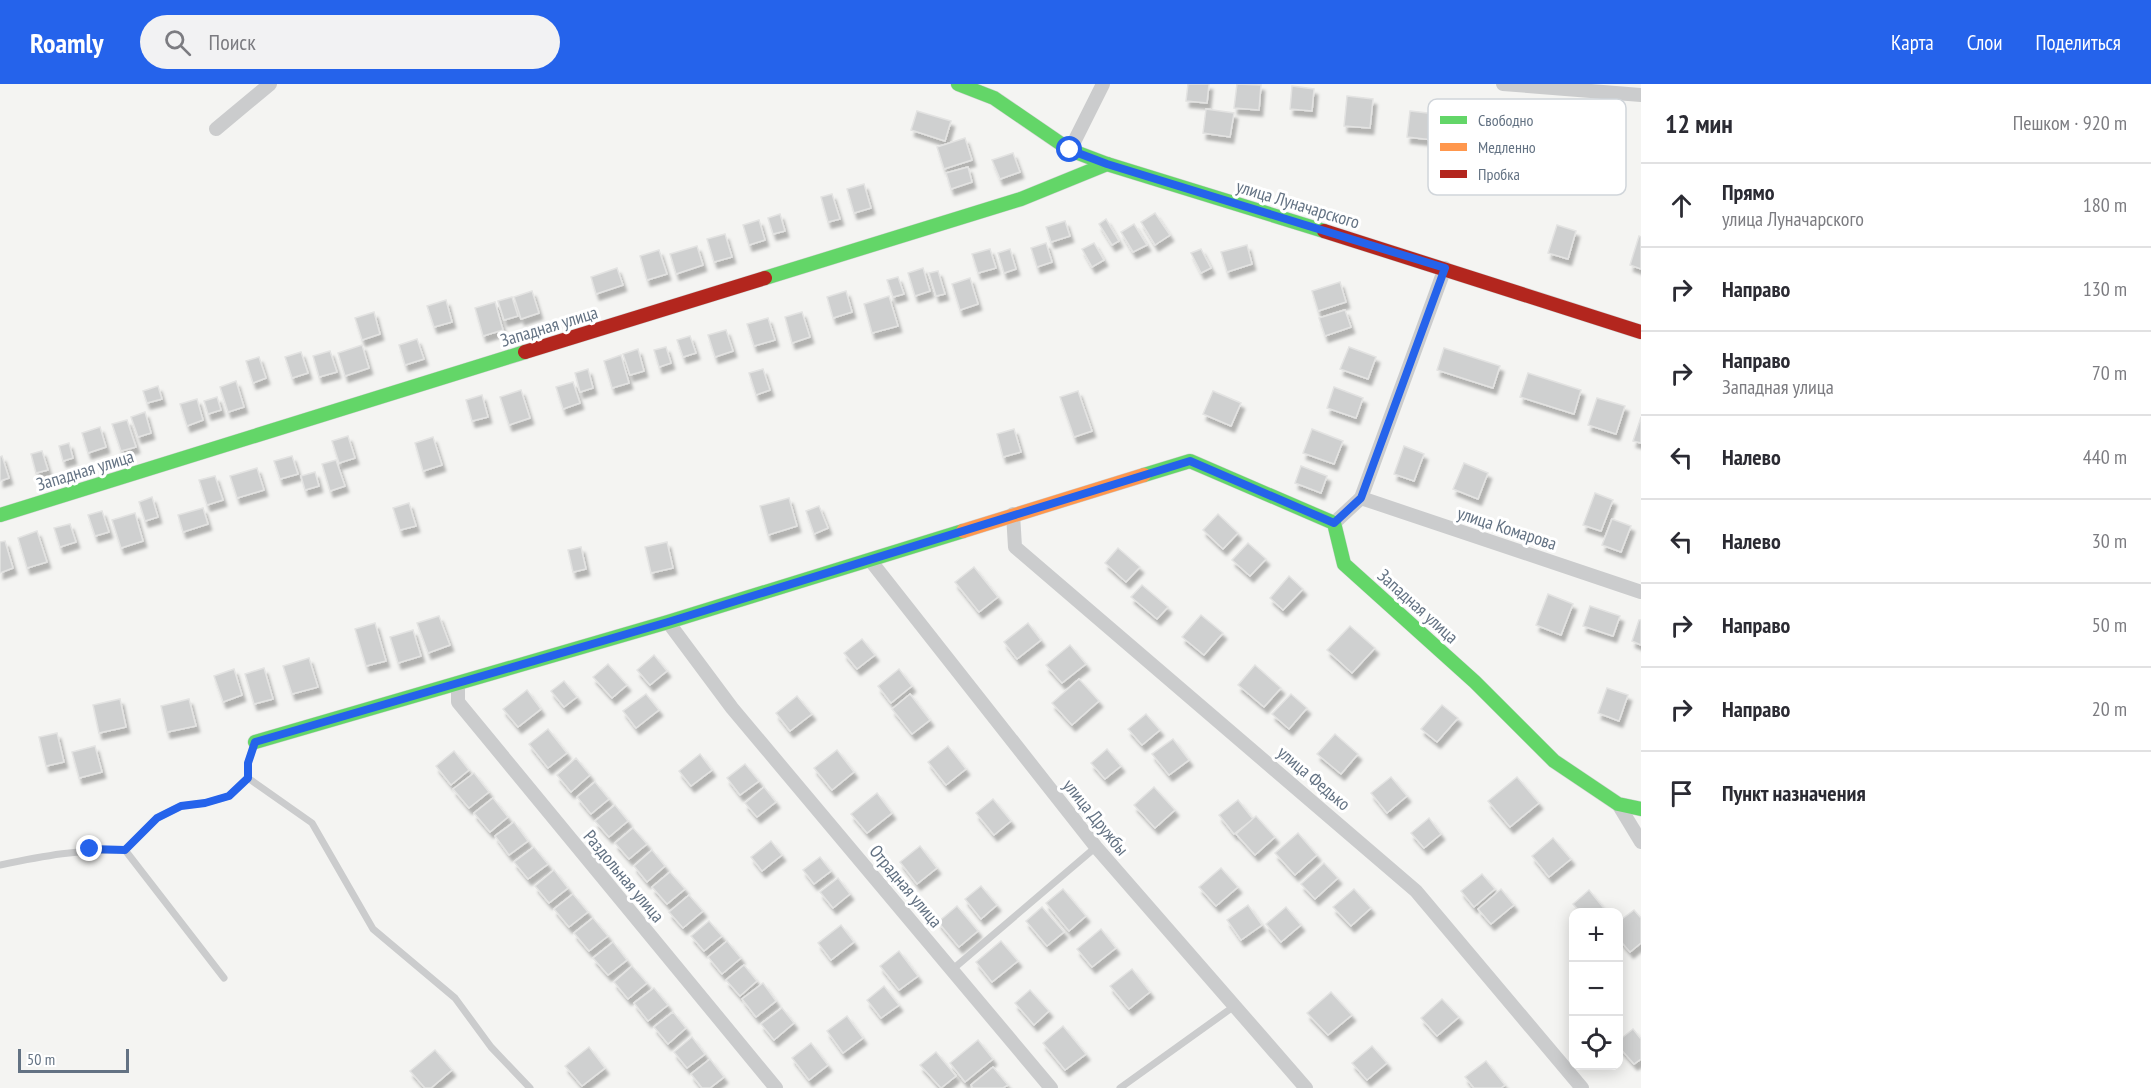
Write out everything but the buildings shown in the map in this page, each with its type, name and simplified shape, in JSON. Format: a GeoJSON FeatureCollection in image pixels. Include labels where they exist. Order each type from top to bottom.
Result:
{"type":"FeatureCollection","features":[{"type":"Feature","properties":{"kind":"street"},"geometry":{"type":"LineString","coordinates":[[216,129],[270,84]]}},
{"type":"Feature","properties":{"kind":"street","name":"улица Луначарского"},"geometry":{"type":"LineString","coordinates":[[958,84],[994,98],[1070,150],[1107,164],[1445,268],[1641,332]]}},
{"type":"Feature","properties":{"kind":"street"},"geometry":{"type":"LineString","coordinates":[[1070,150],[1103,84]]}},
{"type":"Feature","properties":{"kind":"street"},"geometry":{"type":"LineString","coordinates":[[1503,84],[1641,95]]}},
{"type":"Feature","properties":{"kind":"street","name":"Западная улица"},"geometry":{"type":"LineString","coordinates":[[0,515],[1021,199],[1107,164]]}},
{"type":"Feature","properties":{"kind":"street"},"geometry":{"type":"LineString","coordinates":[[255,742],[668,622],[1012,514],[1190,461],[1334,523],[1361,498],[1445,268]]}},
{"type":"Feature","properties":{"kind":"street","name":"улица Комарова"},"geometry":{"type":"LineString","coordinates":[[1361,498],[1641,592]]}},
{"type":"Feature","properties":{"kind":"street","name":"улица Федько"},"geometry":{"type":"LineString","coordinates":[[1012,514],[1016,547],[1416,891],[1582,1088]]}},
{"type":"Feature","properties":{"kind":"street","name":"Западная улица"},"geometry":{"type":"LineString","coordinates":[[1334,523],[1344,564],[1475,682],[1554,761],[1618,804]]}},
{"type":"Feature","properties":{"kind":"street","name":"улица Дружбы"},"geometry":{"type":"LineString","coordinates":[[870,560],[1096,847],[1233,1007],[1306,1088]]}},
{"type":"Feature","properties":{"kind":"street","name":"Отрадная улица"},"geometry":{"type":"LineString","coordinates":[[668,622],[732,708],[1052,1088]]}},
{"type":"Feature","properties":{"kind":"street","name":"Раздольная улица"},"geometry":{"type":"LineString","coordinates":[[458,683],[458,702],[776,1088]]}},
{"type":"Feature","properties":{"kind":"street"},"geometry":{"type":"LineString","coordinates":[[1618,804],[1641,809]]}},
{"type":"Feature","properties":{"kind":"street"},"geometry":{"type":"LineString","coordinates":[[1618,804],[1641,842]]}},
{"type":"Feature","properties":{"kind":"lane"},"geometry":{"type":"LineString","coordinates":[[0,866],[90,849],[125,850],[157,818],[181,806],[205,803],[229,796],[248,778],[248,763],[255,742]]}},
{"type":"Feature","properties":{"kind":"lane"},"geometry":{"type":"LineString","coordinates":[[248,778],[312,823],[373,929],[455,998],[491,1047],[530,1088]]}},
{"type":"Feature","properties":{"kind":"lane"},"geometry":{"type":"LineString","coordinates":[[953,969],[1096,847]]}},
{"type":"Feature","properties":{"kind":"lane"},"geometry":{"type":"LineString","coordinates":[[125,850],[225,978]]}},
{"type":"Feature","properties":{"kind":"lane"},"geometry":{"type":"LineString","coordinates":[[1120,1088],[1233,1007]]}},
{"type":"Feature","properties":{"kind":"traffic: fast"},"geometry":{"type":"LineString","coordinates":[[958,84],[994,98],[1070,150],[1107,164],[1324,231]]}},
{"type":"Feature","properties":{"kind":"traffic: fast"},"geometry":{"type":"LineString","coordinates":[[765,278],[1021,199],[1107,164]]}},
{"type":"Feature","properties":{"kind":"traffic: fast"},"geometry":{"type":"LineString","coordinates":[[0,515],[525,352]]}},
{"type":"Feature","properties":{"kind":"traffic: fast"},"geometry":{"type":"LineString","coordinates":[[1144,475],[1190,461],[1334,523],[1344,564],[1475,682],[1554,761],[1618,804],[1641,809]]}},
{"type":"Feature","properties":{"kind":"traffic: fast"},"geometry":{"type":"LineString","coordinates":[[255,742],[668,622],[963,531]]}},
{"type":"Feature","properties":{"kind":"traffic: slow"},"geometry":{"type":"LineString","coordinates":[[963,531],[1144,475]]}},
{"type":"Feature","properties":{"kind":"traffic: jam"},"geometry":{"type":"LineString","coordinates":[[1324,231],[1641,332]]}},
{"type":"Feature","properties":{"kind":"traffic: jam"},"geometry":{"type":"LineString","coordinates":[[525,352],[765,278]]}},
{"type":"Feature","properties":{"kind":"route"},"geometry":{"type":"LineString","coordinates":[[90,849],[125,850],[157,818],[181,806],[205,803],[229,796],[248,778],[248,763],[255,742],[668,622],[1012,514],[1190,461],[1334,523],[1361,498],[1445,268],[1107,164],[1070,150]]}}]}
